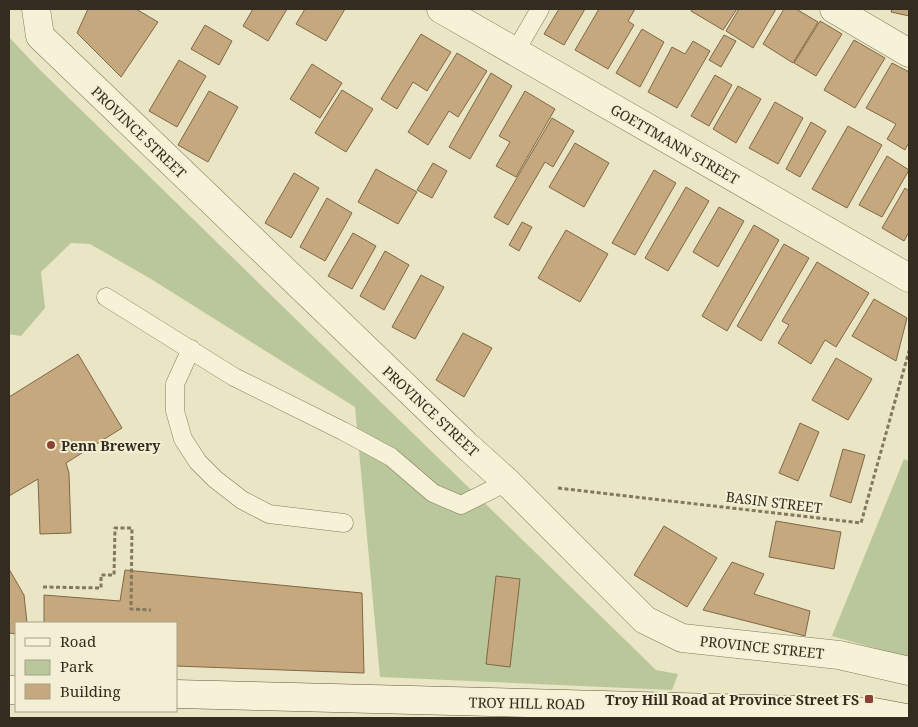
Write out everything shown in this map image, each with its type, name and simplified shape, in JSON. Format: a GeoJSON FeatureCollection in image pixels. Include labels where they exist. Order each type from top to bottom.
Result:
{"type":"FeatureCollection","features":[{"type":"Feature","properties":{"kind":"street","name":"PROVINCE STREET"},"geometry":{"type":"LineString","coordinates":[[36,9],[40,36],[507,482],[645,620],[682,638],[839,655],[909,671]]}},
{"type":"Feature","properties":{"kind":"street","name":"GOETTMANN STREET"},"geometry":{"type":"LineString","coordinates":[[441,9],[909,278]]}},
{"type":"Feature","properties":{"kind":"street"},"geometry":{"type":"LineString","coordinates":[[834,9],[909,53]]}},
{"type":"Feature","properties":{"kind":"street","name":"TROY HILL ROAD"},"geometry":{"type":"LineString","coordinates":[[178,694],[874,712],[906,718]]}},
{"type":"Feature","properties":{"kind":"lane"},"geometry":{"type":"LineString","coordinates":[[515,52],[540,9]]}},
{"type":"Feature","properties":{"kind":"lane"},"geometry":{"type":"LineString","coordinates":[[106,297],[234,377],[343,431],[391,458],[433,493],[461,505],[507,482]]}},
{"type":"Feature","properties":{"kind":"lane"},"geometry":{"type":"LineString","coordinates":[[191,349],[175,384],[175,412],[183,439],[198,462],[215,479],[242,500],[270,514],[344,523]]}},
{"type":"Feature","properties":{"kind":"path","name":"BASIN STREET"},"geometry":{"type":"LineString","coordinates":[[556,488],[861,523],[909,351]]}},
{"type":"Feature","properties":{"kind":"path"},"geometry":{"type":"LineString","coordinates":[[43,587],[101,588],[101,575],[114,575],[115,528],[132,528],[131,609],[151,610]]}},
{"type":"Feature","properties":{"kind":"green space"},"geometry":{"type":"Polygon","coordinates":[[[9,37],[37,67],[656,670],[678,674],[672,690],[380,677],[355,407],[151,279],[90,244],[71,243],[41,272],[45,308],[21,336],[9,334],[9,37]]]}},
{"type":"Feature","properties":{"kind":"green space"},"geometry":{"type":"Polygon","coordinates":[[[904,459],[909,461],[909,658],[832,636],[904,459]]]}},
{"type":"Feature","properties":{"kind":"building"},"geometry":{"type":"Polygon","coordinates":[[[88,9],[136,9],[158,22],[121,77],[77,33],[88,9]]]}},
{"type":"Feature","properties":{"kind":"building"},"geometry":{"type":"Polygon","coordinates":[[[253,9],[287,9],[268,41],[243,26],[253,9]]]}},
{"type":"Feature","properties":{"kind":"building"},"geometry":{"type":"Polygon","coordinates":[[[305,9],[345,9],[326,41],[296,24],[305,9]]]}},
{"type":"Feature","properties":{"kind":"building"},"geometry":{"type":"Polygon","coordinates":[[[559,9],[585,9],[564,45],[544,34],[559,9]]]}},
{"type":"Feature","properties":{"kind":"building"},"geometry":{"type":"Polygon","coordinates":[[[599,9],[635,9],[628,21],[634,25],[608,69],[575,50],[599,9]]]}},
{"type":"Feature","properties":{"kind":"building"},"geometry":{"type":"Polygon","coordinates":[[[692,9],[737,9],[723,30],[691,11],[692,9]]]}},
{"type":"Feature","properties":{"kind":"building"},"geometry":{"type":"Polygon","coordinates":[[[739,9],[776,9],[753,48],[726,31],[739,9]]]}},
{"type":"Feature","properties":{"kind":"building"},"geometry":{"type":"Polygon","coordinates":[[[784,9],[796,9],[818,22],[793,63],[763,44],[784,9]]]}},
{"type":"Feature","properties":{"kind":"building"},"geometry":{"type":"Polygon","coordinates":[[[892,9],[909,9],[909,16],[891,12],[892,9]]]}},
{"type":"Feature","properties":{"kind":"building"},"geometry":{"type":"Polygon","coordinates":[[[820,21],[842,34],[816,76],[794,63],[820,21]]]}},
{"type":"Feature","properties":{"kind":"building"},"geometry":{"type":"Polygon","coordinates":[[[205,25],[232,41],[219,65],[191,49],[205,25]]]}},
{"type":"Feature","properties":{"kind":"building"},"geometry":{"type":"Polygon","coordinates":[[[642,29],[664,42],[640,87],[616,73],[642,29]]]}},
{"type":"Feature","properties":{"kind":"building"},"geometry":{"type":"Polygon","coordinates":[[[421,34],[451,52],[427,91],[413,82],[397,109],[381,99],[421,34]]]}},
{"type":"Feature","properties":{"kind":"building"},"geometry":{"type":"Polygon","coordinates":[[[724,35],[736,41],[721,67],[709,60],[724,35]]]}},
{"type":"Feature","properties":{"kind":"building"},"geometry":{"type":"Polygon","coordinates":[[[854,40],[885,58],[855,108],[824,90],[854,40]]]}},
{"type":"Feature","properties":{"kind":"building"},"geometry":{"type":"Polygon","coordinates":[[[693,41],[710,51],[677,108],[648,92],[672,47],[685,54],[693,41]]]}},
{"type":"Feature","properties":{"kind":"building"},"geometry":{"type":"Polygon","coordinates":[[[457,53],[487,71],[458,117],[449,111],[428,145],[408,132],[457,53]]]}},
{"type":"Feature","properties":{"kind":"building"},"geometry":{"type":"Polygon","coordinates":[[[179,60],[206,76],[177,127],[149,111],[179,60]]]}},
{"type":"Feature","properties":{"kind":"building"},"geometry":{"type":"Polygon","coordinates":[[[892,63],[909,72],[909,142],[905,150],[887,139],[896,124],[866,108],[892,63]]]}},
{"type":"Feature","properties":{"kind":"building"},"geometry":{"type":"Polygon","coordinates":[[[312,64],[342,83],[320,118],[290,99],[312,64]]]}},
{"type":"Feature","properties":{"kind":"building"},"geometry":{"type":"Polygon","coordinates":[[[491,73],[512,86],[470,159],[449,147],[491,73]]]}},
{"type":"Feature","properties":{"kind":"building"},"geometry":{"type":"Polygon","coordinates":[[[715,75],[732,85],[709,126],[691,116],[715,75]]]}},
{"type":"Feature","properties":{"kind":"building"},"geometry":{"type":"Polygon","coordinates":[[[738,86],[761,99],[736,143],[713,129],[738,86]]]}},
{"type":"Feature","properties":{"kind":"building"},"geometry":{"type":"Polygon","coordinates":[[[342,90],[373,109],[346,152],[315,133],[342,90]]]}},
{"type":"Feature","properties":{"kind":"building"},"geometry":{"type":"Polygon","coordinates":[[[209,91],[238,107],[208,162],[178,145],[209,91]]]}},
{"type":"Feature","properties":{"kind":"building"},"geometry":{"type":"Polygon","coordinates":[[[525,91],[555,109],[516,177],[496,166],[510,142],[499,136],[525,91]]]}},
{"type":"Feature","properties":{"kind":"building"},"geometry":{"type":"Polygon","coordinates":[[[775,102],[803,118],[778,164],[749,148],[775,102]]]}},
{"type":"Feature","properties":{"kind":"building"},"geometry":{"type":"Polygon","coordinates":[[[552,118],[574,131],[553,167],[545,162],[508,225],[494,217],[552,118]]]}},
{"type":"Feature","properties":{"kind":"building"},"geometry":{"type":"Polygon","coordinates":[[[811,122],[826,131],[800,177],[786,169],[811,122]]]}},
{"type":"Feature","properties":{"kind":"building"},"geometry":{"type":"Polygon","coordinates":[[[848,126],[882,145],[847,208],[812,189],[848,126]]]}},
{"type":"Feature","properties":{"kind":"building"},"geometry":{"type":"Polygon","coordinates":[[[575,143],[609,163],[584,207],[549,187],[575,143]]]}},
{"type":"Feature","properties":{"kind":"building"},"geometry":{"type":"Polygon","coordinates":[[[887,156],[909,170],[882,217],[859,205],[887,156]]]}},
{"type":"Feature","properties":{"kind":"building"},"geometry":{"type":"Polygon","coordinates":[[[433,163],[447,171],[432,198],[417,190],[433,163]]]}},
{"type":"Feature","properties":{"kind":"building"},"geometry":{"type":"Polygon","coordinates":[[[376,169],[417,192],[398,224],[358,202],[376,169]]]}},
{"type":"Feature","properties":{"kind":"building"},"geometry":{"type":"Polygon","coordinates":[[[654,170],[676,183],[635,255],[612,243],[654,170]]]}},
{"type":"Feature","properties":{"kind":"building"},"geometry":{"type":"Polygon","coordinates":[[[294,173],[319,188],[291,238],[265,223],[294,173]]]}},
{"type":"Feature","properties":{"kind":"building"},"geometry":{"type":"Polygon","coordinates":[[[686,187],[709,201],[668,271],[645,258],[686,187]]]}},
{"type":"Feature","properties":{"kind":"building"},"geometry":{"type":"Polygon","coordinates":[[[905,188],[909,191],[909,232],[904,241],[882,228],[905,188]]]}},
{"type":"Feature","properties":{"kind":"building"},"geometry":{"type":"Polygon","coordinates":[[[327,198],[352,213],[325,261],[300,247],[327,198]]]}},
{"type":"Feature","properties":{"kind":"building"},"geometry":{"type":"Polygon","coordinates":[[[719,207],[744,221],[718,267],[693,252],[719,207]]]}},
{"type":"Feature","properties":{"kind":"building"},"geometry":{"type":"Polygon","coordinates":[[[522,222],[532,227],[519,251],[509,245],[522,222]]]}},
{"type":"Feature","properties":{"kind":"building"},"geometry":{"type":"Polygon","coordinates":[[[754,225],[779,240],[727,331],[702,316],[754,225]]]}},
{"type":"Feature","properties":{"kind":"building"},"geometry":{"type":"Polygon","coordinates":[[[566,230],[608,254],[580,302],[538,278],[566,230]]]}},
{"type":"Feature","properties":{"kind":"building"},"geometry":{"type":"Polygon","coordinates":[[[353,233],[376,246],[352,289],[328,276],[353,233]]]}},
{"type":"Feature","properties":{"kind":"building"},"geometry":{"type":"Polygon","coordinates":[[[784,244],[809,258],[761,341],[737,326],[784,244]]]}},
{"type":"Feature","properties":{"kind":"building"},"geometry":{"type":"Polygon","coordinates":[[[385,251],[409,265],[384,310],[360,296],[385,251]]]}},
{"type":"Feature","properties":{"kind":"building"},"geometry":{"type":"Polygon","coordinates":[[[817,262],[869,293],[836,347],[825,340],[811,364],[778,343],[789,325],[782,321],[817,262]]]}},
{"type":"Feature","properties":{"kind":"building"},"geometry":{"type":"Polygon","coordinates":[[[421,275],[444,287],[415,339],[392,327],[421,275]]]}},
{"type":"Feature","properties":{"kind":"building"},"geometry":{"type":"Polygon","coordinates":[[[874,299],[907,318],[896,361],[852,336],[874,299]]]}},
{"type":"Feature","properties":{"kind":"building"},"geometry":{"type":"Polygon","coordinates":[[[463,333],[492,348],[464,397],[436,380],[463,333]]]}},
{"type":"Feature","properties":{"kind":"building","name":"Penn Brewery"},"geometry":{"type":"Polygon","coordinates":[[[78,354],[122,428],[66,463],[69,473],[71,533],[40,534],[38,479],[9,496],[9,397],[78,354]]]}},
{"type":"Feature","properties":{"kind":"building"},"geometry":{"type":"Polygon","coordinates":[[[836,358],[872,379],[848,420],[812,400],[836,358]]]}},
{"type":"Feature","properties":{"kind":"building"},"geometry":{"type":"Polygon","coordinates":[[[800,423],[819,432],[798,481],[779,473],[800,423]]]}},
{"type":"Feature","properties":{"kind":"building"},"geometry":{"type":"Polygon","coordinates":[[[843,449],[865,455],[851,503],[830,496],[843,449]]]}},
{"type":"Feature","properties":{"kind":"building"},"geometry":{"type":"Polygon","coordinates":[[[776,521],[841,532],[834,569],[769,557],[776,521]]]}},
{"type":"Feature","properties":{"kind":"building"},"geometry":{"type":"Polygon","coordinates":[[[664,526],[717,558],[687,607],[634,575],[664,526]]]}},
{"type":"Feature","properties":{"kind":"building"},"geometry":{"type":"Polygon","coordinates":[[[732,562],[764,574],[754,594],[810,611],[805,636],[703,610],[732,562]]]}},
{"type":"Feature","properties":{"kind":"building"},"geometry":{"type":"Polygon","coordinates":[[[9,569],[24,595],[27,622],[15,622],[15,634],[9,633],[9,569]]]}},
{"type":"Feature","properties":{"kind":"building"},"geometry":{"type":"Polygon","coordinates":[[[125,570],[362,593],[364,673],[178,666],[178,622],[44,622],[44,595],[120,601],[125,570]]]}},
{"type":"Feature","properties":{"kind":"building"},"geometry":{"type":"Polygon","coordinates":[[[496,576],[520,579],[510,667],[486,664],[496,576]]]}},
{"type":"Feature","properties":{"kind":"place","name":"Penn Brewery"},"geometry":{"type":"Point","coordinates":[51,445]}},
{"type":"Feature","properties":{"kind":"place","name":"Troy Hill Road at Province Street FS"},"geometry":{"type":"Point","coordinates":[869,699]}}]}
